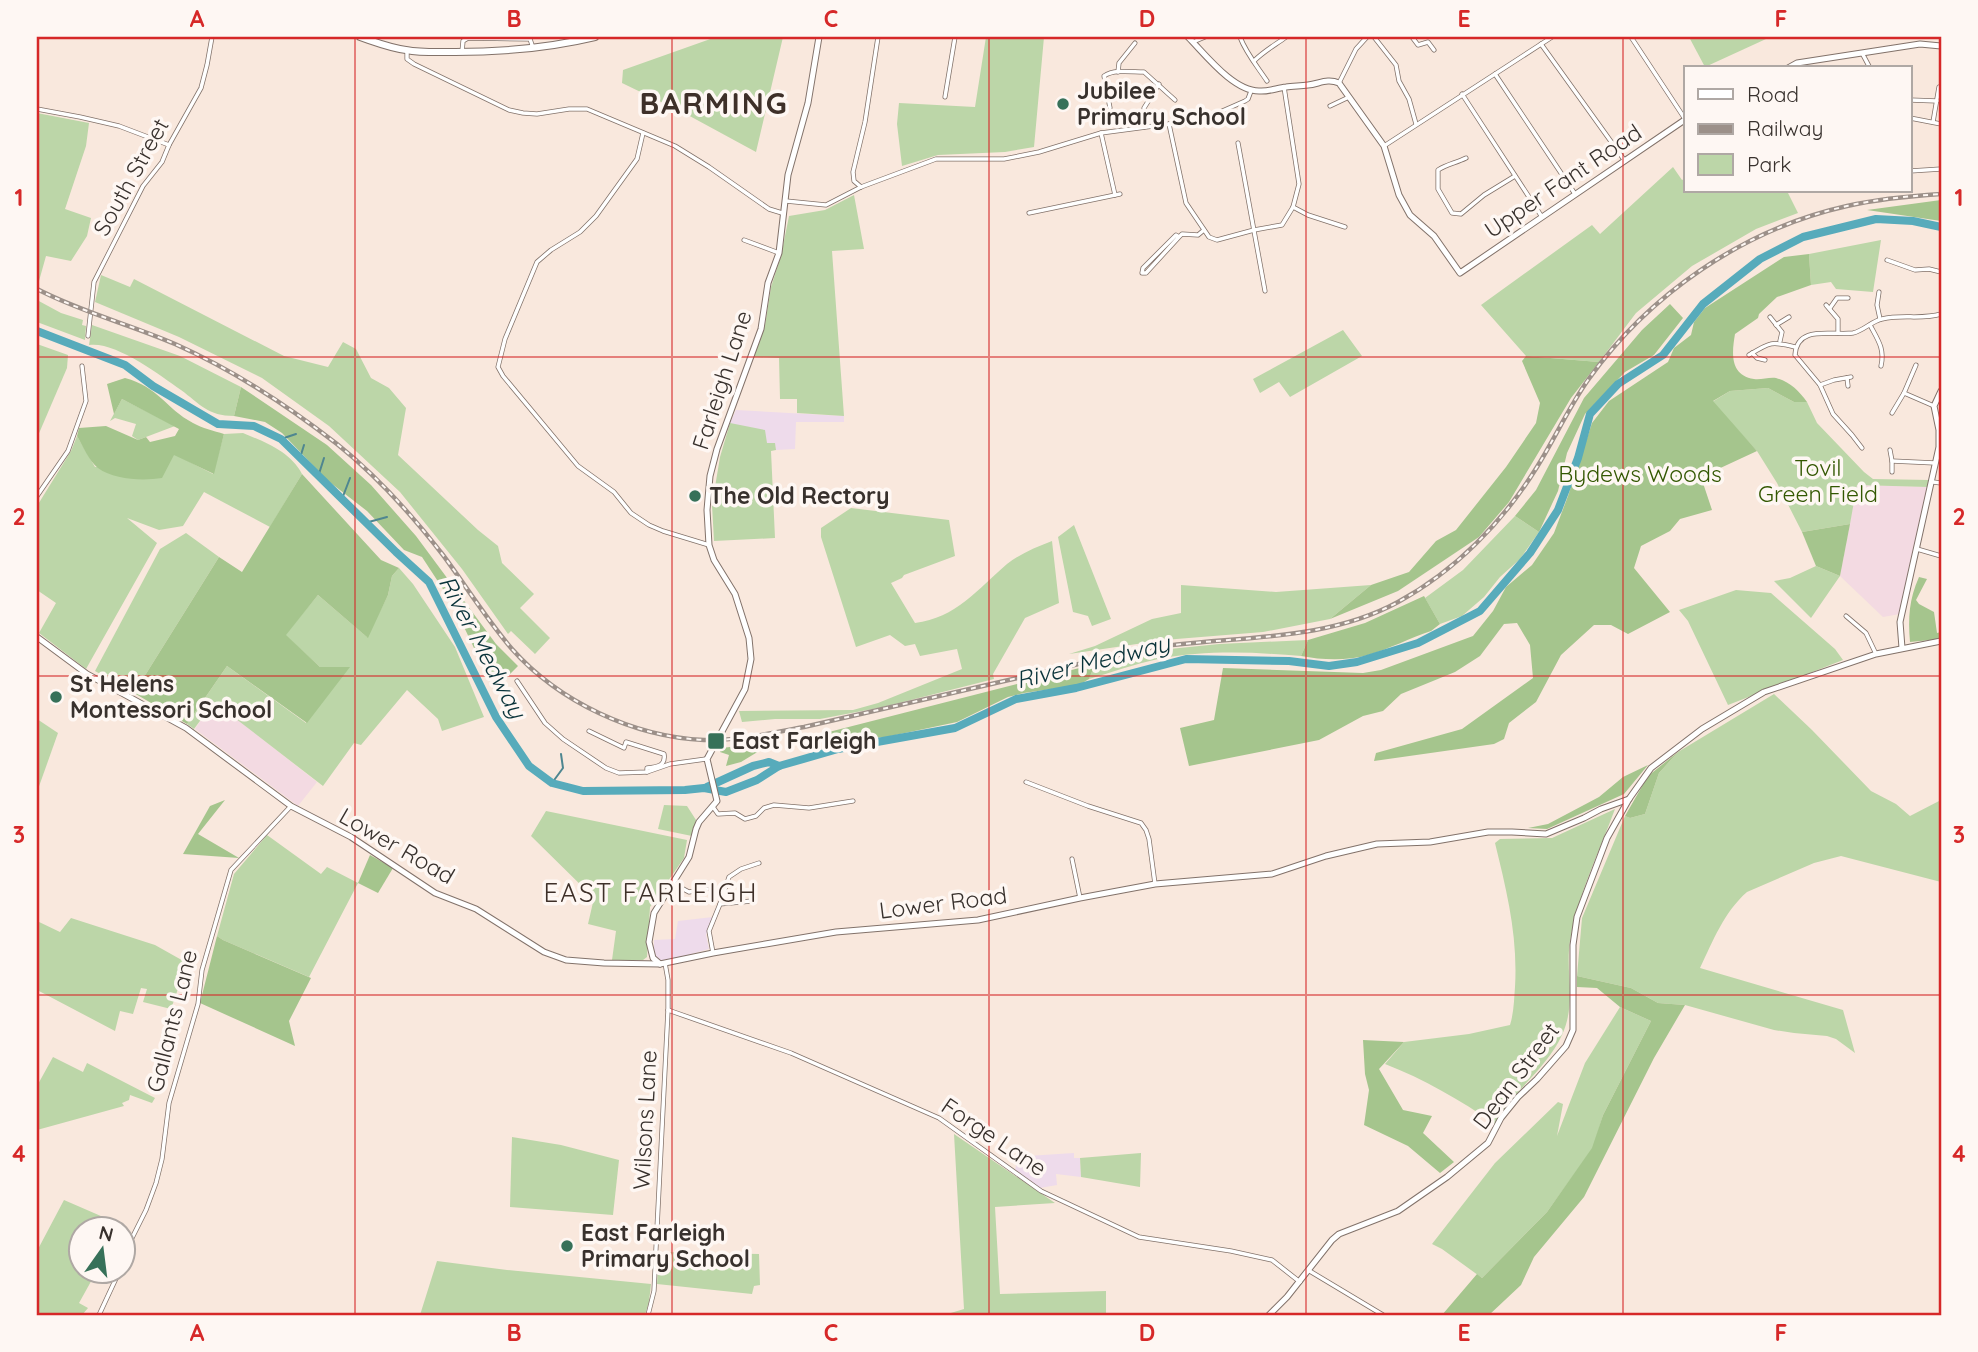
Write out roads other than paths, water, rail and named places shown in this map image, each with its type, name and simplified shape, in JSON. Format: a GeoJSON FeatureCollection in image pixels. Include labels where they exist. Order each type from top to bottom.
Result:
{"type":"FeatureCollection","features":[{"type":"Feature","properties":{"kind":"main road"},"geometry":{"type":"LineString","coordinates":[[360,37],[407,50],[462,52],[533,48],[595,37]]}},
{"type":"Feature","properties":{"kind":"street","name":"South Street"},"geometry":{"type":"LineString","coordinates":[[88,336],[94,282],[143,186],[162,162],[201,88],[212,37]]}},
{"type":"Feature","properties":{"kind":"street","name":"Farleigh Lane"},"geometry":{"type":"LineString","coordinates":[[707,759],[741,698],[751,659],[750,638],[735,594],[714,560],[709,545],[707,510],[713,463],[761,328],[768,283],[779,253],[782,213],[791,162],[808,103],[819,37]]}},
{"type":"Feature","properties":{"kind":"street"},"geometry":{"type":"LineString","coordinates":[[861,187],[854,181],[853,172],[878,37]]}},
{"type":"Feature","properties":{"kind":"street"},"geometry":{"type":"LineString","coordinates":[[945,97],[955,37]]}},
{"type":"Feature","properties":{"kind":"street"},"geometry":{"type":"LineString","coordinates":[[1188,37],[1214,64],[1235,82],[1251,91],[1312,85],[1331,80],[1339,83],[1384,146],[1552,37]]}},
{"type":"Feature","properties":{"kind":"street"},"geometry":{"type":"LineString","coordinates":[[1193,42],[1205,37]]}},
{"type":"Feature","properties":{"kind":"street"},"geometry":{"type":"LineString","coordinates":[[1240,37],[1245,51],[1267,81]]}},
{"type":"Feature","properties":{"kind":"street"},"geometry":{"type":"LineString","coordinates":[[1254,61],[1286,37]]}},
{"type":"Feature","properties":{"kind":"street"},"geometry":{"type":"LineString","coordinates":[[1339,83],[1356,49],[1367,37]]}},
{"type":"Feature","properties":{"kind":"street"},"geometry":{"type":"LineString","coordinates":[[1374,37],[1396,65],[1399,81],[1409,99],[1416,124]]}},
{"type":"Feature","properties":{"kind":"street"},"geometry":{"type":"LineString","coordinates":[[1412,37],[1420,45]]}},
{"type":"Feature","properties":{"kind":"street"},"geometry":{"type":"LineString","coordinates":[[1424,37],[1434,50]]}},
{"type":"Feature","properties":{"kind":"street"},"geometry":{"type":"LineString","coordinates":[[1631,37],[1684,116]]}},
{"type":"Feature","properties":{"kind":"street"},"geometry":{"type":"LineString","coordinates":[[462,52],[463,41],[468,38],[530,39],[533,48]]}},
{"type":"Feature","properties":{"kind":"street"},"geometry":{"type":"LineString","coordinates":[[1413,50],[1428,42]]}},
{"type":"Feature","properties":{"kind":"street"},"geometry":{"type":"LineString","coordinates":[[1118,72],[1119,63],[1135,43]]}},
{"type":"Feature","properties":{"kind":"street"},"geometry":{"type":"LineString","coordinates":[[1541,44],[1625,161]]}},
{"type":"Feature","properties":{"kind":"street"},"geometry":{"type":"LineString","coordinates":[[1792,66],[1920,44],[1941,46]]}},
{"type":"Feature","properties":{"kind":"street"},"geometry":{"type":"LineString","coordinates":[[407,50],[407,58],[414,64],[509,110],[537,114],[569,108],[587,108],[675,146],[769,209],[782,213]]}},
{"type":"Feature","properties":{"kind":"street"},"geometry":{"type":"LineString","coordinates":[[1862,53],[1869,66]]}},
{"type":"Feature","properties":{"kind":"street"},"geometry":{"type":"LineString","coordinates":[[1110,108],[1104,76],[1108,73],[1144,72],[1175,100]]}},
{"type":"Feature","properties":{"kind":"street"},"geometry":{"type":"LineString","coordinates":[[1495,73],[1575,194]]}},
{"type":"Feature","properties":{"kind":"street"},"geometry":{"type":"LineString","coordinates":[[1144,127],[1144,108],[1159,84]]}},
{"type":"Feature","properties":{"kind":"street"},"geometry":{"type":"LineString","coordinates":[[1169,124],[1186,203],[1209,237],[1217,240],[1282,225],[1293,207],[1299,184],[1284,87]]}},
{"type":"Feature","properties":{"kind":"street"},"geometry":{"type":"LineString","coordinates":[[1933,122],[1939,87]]}},
{"type":"Feature","properties":{"kind":"street"},"geometry":{"type":"LineString","coordinates":[[784,200],[826,205],[861,187],[936,159],[1004,159],[1039,152],[1101,133],[1195,123],[1245,101],[1251,91]]}},
{"type":"Feature","properties":{"kind":"street"},"geometry":{"type":"LineString","coordinates":[[1462,94],[1542,218]]}},
{"type":"Feature","properties":{"kind":"street"},"geometry":{"type":"LineString","coordinates":[[1335,97],[1337,102]]}},
{"type":"Feature","properties":{"kind":"street"},"geometry":{"type":"LineString","coordinates":[[1330,106],[1349,97]]}},
{"type":"Feature","properties":{"kind":"street"},"geometry":{"type":"LineString","coordinates":[[1912,100],[1937,101]]}},
{"type":"Feature","properties":{"kind":"street"},"geometry":{"type":"LineString","coordinates":[[37,109],[119,126],[169,145]]}},
{"type":"Feature","properties":{"kind":"street"},"geometry":{"type":"LineString","coordinates":[[1912,118],[1941,124]]}},
{"type":"Feature","properties":{"kind":"street","name":"Upper Fant Road"},"geometry":{"type":"LineString","coordinates":[[1384,146],[1399,195],[1410,215],[1434,236],[1460,272],[1684,120]]}},
{"type":"Feature","properties":{"kind":"street"},"geometry":{"type":"LineString","coordinates":[[643,133],[636,159],[596,216],[580,232],[537,262],[505,339],[498,367],[579,466],[614,492],[631,513],[663,531],[709,545]]}},
{"type":"Feature","properties":{"kind":"street"},"geometry":{"type":"LineString","coordinates":[[1029,213],[1037,215],[1117,195],[1101,133]]}},
{"type":"Feature","properties":{"kind":"street"},"geometry":{"type":"LineString","coordinates":[[1238,143],[1265,291]]}},
{"type":"Feature","properties":{"kind":"street"},"geometry":{"type":"LineString","coordinates":[[1466,158],[1457,163],[1446,164],[1438,170],[1438,189],[1452,212],[1461,214],[1484,195],[1515,176]]}},
{"type":"Feature","properties":{"kind":"street"},"geometry":{"type":"LineString","coordinates":[[1912,171],[1941,169]]}},
{"type":"Feature","properties":{"kind":"street"},"geometry":{"type":"LineString","coordinates":[[1293,207],[1345,227]]}},
{"type":"Feature","properties":{"kind":"street"},"geometry":{"type":"LineString","coordinates":[[1179,237],[1176,234],[1143,268],[1142,273],[1146,273],[1166,254],[1182,234],[1198,235],[1204,230]]}},
{"type":"Feature","properties":{"kind":"street"},"geometry":{"type":"LineString","coordinates":[[744,240],[779,253]]}},
{"type":"Feature","properties":{"kind":"street"},"geometry":{"type":"LineString","coordinates":[[1162,248],[1166,254]]}},
{"type":"Feature","properties":{"kind":"street"},"geometry":{"type":"LineString","coordinates":[[1887,260],[1915,270],[1941,272]]}},
{"type":"Feature","properties":{"kind":"street"},"geometry":{"type":"LineString","coordinates":[[1879,292],[1877,305],[1880,319]]}},
{"type":"Feature","properties":{"kind":"street"},"geometry":{"type":"LineString","coordinates":[[1838,333],[1838,319],[1828,306],[1837,299],[1848,298]]}},
{"type":"Feature","properties":{"kind":"street"},"geometry":{"type":"LineString","coordinates":[[1862,448],[1833,414],[1820,385],[1795,355],[1795,347],[1800,340],[1812,334],[1854,333],[1880,319],[1931,317],[1941,314]]}},
{"type":"Feature","properties":{"kind":"street"},"geometry":{"type":"LineString","coordinates":[[1770,317],[1782,332],[1780,341]]}},
{"type":"Feature","properties":{"kind":"street"},"geometry":{"type":"LineString","coordinates":[[1776,325],[1789,317]]}},
{"type":"Feature","properties":{"kind":"street"},"geometry":{"type":"LineString","coordinates":[[1870,325],[1882,346],[1881,366]]}},
{"type":"Feature","properties":{"kind":"street"},"geometry":{"type":"LineString","coordinates":[[1765,360],[1751,354],[1780,341],[1795,347]]}},
{"type":"Feature","properties":{"kind":"street"},"geometry":{"type":"LineString","coordinates":[[1892,413],[1916,365]]}},
{"type":"Feature","properties":{"kind":"street"},"geometry":{"type":"LineString","coordinates":[[37,496],[68,451],[86,401],[82,366]]}},
{"type":"Feature","properties":{"kind":"street"},"geometry":{"type":"LineString","coordinates":[[1820,385],[1849,377],[1848,386]]}},
{"type":"Feature","properties":{"kind":"street"},"geometry":{"type":"LineString","coordinates":[[1902,648],[1900,622],[1940,447],[1934,406],[1941,391]]}},
{"type":"Feature","properties":{"kind":"street"},"geometry":{"type":"LineString","coordinates":[[1904,393],[1934,406]]}},
{"type":"Feature","properties":{"kind":"street"},"geometry":{"type":"LineString","coordinates":[[1890,450],[1892,472]]}},
{"type":"Feature","properties":{"kind":"street"},"geometry":{"type":"LineString","coordinates":[[1892,461],[1937,463]]}},
{"type":"Feature","properties":{"kind":"street"},"geometry":{"type":"LineString","coordinates":[[1933,482],[1941,483]]}},
{"type":"Feature","properties":{"kind":"street"},"geometry":{"type":"LineString","coordinates":[[1917,549],[1941,556]]}},
{"type":"Feature","properties":{"kind":"street"},"geometry":{"type":"LineString","coordinates":[[1846,617],[1866,633],[1876,654]]}},
{"type":"Feature","properties":{"kind":"street","name":"Lower Road"},"geometry":{"type":"LineString","coordinates":[[37,637],[87,674],[180,724],[291,806],[351,837],[435,892],[476,909],[553,956],[566,960],[662,964],[836,932],[978,920],[1155,884],[1272,874],[1326,856],[1377,844],[1430,842],[1488,832],[1546,834],[1629,799]]}},
{"type":"Feature","properties":{"kind":"street","name":"Dean Street"},"geometry":{"type":"LineString","coordinates":[[1269,1315],[1280,1306],[1339,1234],[1398,1211],[1447,1177],[1488,1143],[1501,1118],[1566,1046],[1573,1030],[1573,944],[1577,916],[1607,838],[1629,799],[1651,768],[1715,720],[1764,692],[1876,654],[1941,641]]}},
{"type":"Feature","properties":{"kind":"street"},"geometry":{"type":"LineString","coordinates":[[517,681],[545,723],[606,768],[620,773],[647,772],[672,764],[707,759],[717,799],[699,822],[689,857],[653,913],[649,936],[651,952],[662,964]]}},
{"type":"Feature","properties":{"kind":"street"},"geometry":{"type":"LineString","coordinates":[[589,731],[624,748],[626,742],[664,754],[661,766],[647,768],[647,772]]}},
{"type":"Feature","properties":{"kind":"street"},"geometry":{"type":"LineString","coordinates":[[1026,782],[1141,823],[1149,839],[1155,884]]}},
{"type":"Feature","properties":{"kind":"street"},"geometry":{"type":"LineString","coordinates":[[714,806],[718,814],[735,813],[745,819],[774,805],[809,808],[853,801]]}},
{"type":"Feature","properties":{"kind":"street","name":"Gallants Lane"},"geometry":{"type":"LineString","coordinates":[[136,1230],[156,1183],[169,1103],[198,1004],[202,970],[231,870],[291,806]]}},
{"type":"Feature","properties":{"kind":"street"},"geometry":{"type":"LineString","coordinates":[[1072,859],[1080,898]]}},
{"type":"Feature","properties":{"kind":"street"},"geometry":{"type":"LineString","coordinates":[[713,953],[709,931],[729,877],[741,869],[760,863]]}},
{"type":"Feature","properties":{"kind":"street"},"geometry":{"type":"LineString","coordinates":[[672,883],[689,892],[701,894],[708,889]]}},
{"type":"Feature","properties":{"kind":"street"},"geometry":{"type":"LineString","coordinates":[[720,904],[752,901]]}},
{"type":"Feature","properties":{"kind":"street"},"geometry":{"type":"LineString","coordinates":[[743,903],[744,910]]}},
{"type":"Feature","properties":{"kind":"street"},"geometry":{"type":"LineString","coordinates":[[643,965],[651,952]]}},
{"type":"Feature","properties":{"kind":"street","name":"Wilsons Lane"},"geometry":{"type":"LineString","coordinates":[[648,1315],[654,1291],[668,1010],[668,980],[662,964]]}},
{"type":"Feature","properties":{"kind":"street","name":"Forge Lane"},"geometry":{"type":"LineString","coordinates":[[668,1010],[791,1053],[939,1118],[1041,1191],[1139,1237],[1272,1260],[1300,1282]]}},
{"type":"Feature","properties":{"kind":"street"},"geometry":{"type":"LineString","coordinates":[[1308,1270],[1383,1315]]}},
{"type":"Feature","properties":{"kind":"street"},"geometry":{"type":"LineString","coordinates":[[99,1315],[113,1286]]}},
{"type":"Feature","properties":{"kind":"waterway","name":"River Medway"},"geometry":{"type":"LineString","coordinates":[[37,331],[125,365],[153,386],[218,424],[254,426],[281,439],[429,582],[496,717],[529,766],[552,783],[583,791],[704,788],[726,792],[757,780],[779,766],[838,749],[955,728],[1016,699],[1076,688],[1186,659],[1289,661],[1329,666],[1357,662],[1418,643],[1480,611],[1530,553],[1558,510],[1578,458],[1590,414],[1618,384],[1663,355],[1703,304],[1760,259],[1803,237],[1876,219],[1913,221],[1941,227]]}},
{"type":"Feature","properties":{"kind":"waterway"},"geometry":{"type":"LineString","coordinates":[[281,439],[296,434]]}},
{"type":"Feature","properties":{"kind":"waterway"},"geometry":{"type":"LineString","coordinates":[[300,458],[304,445]]}},
{"type":"Feature","properties":{"kind":"waterway"},"geometry":{"type":"LineString","coordinates":[[318,477],[324,458]]}},
{"type":"Feature","properties":{"kind":"waterway"},"geometry":{"type":"LineString","coordinates":[[342,499],[350,478]]}},
{"type":"Feature","properties":{"kind":"waterway"},"geometry":{"type":"LineString","coordinates":[[365,523],[387,517]]}},
{"type":"Feature","properties":{"kind":"waterway"},"geometry":{"type":"LineString","coordinates":[[552,783],[563,768],[561,754]]}},
{"type":"Feature","properties":{"kind":"waterway","name":"River Medway"},"geometry":{"type":"LineString","coordinates":[[707,787],[753,766],[769,762],[779,766]]}},
{"type":"Feature","properties":{"kind":"railway"},"geometry":{"type":"LineString","coordinates":[[37,289],[197,354],[259,389],[337,444],[366,469],[406,511],[443,555],[512,649],[552,685],[599,713],[625,724],[678,737],[716,740],[804,727],[1144,649],[1306,632],[1368,616],[1419,590],[1476,544],[1524,487],[1581,390],[1612,349],[1670,293],[1702,269],[1736,248],[1809,217],[1870,201],[1941,194]]}},
{"type":"Feature","properties":{"kind":"place","name":"Jubilee Primary School"},"geometry":{"type":"Point","coordinates":[1063,104]}},
{"type":"Feature","properties":{"kind":"place","name":"The Old Rectory"},"geometry":{"type":"Point","coordinates":[695,496]}},
{"type":"Feature","properties":{"kind":"place","name":"St Helens Montessori School"},"geometry":{"type":"Point","coordinates":[56,697]}},
{"type":"Feature","properties":{"kind":"place","name":"East Farleigh"},"geometry":{"type":"Point","coordinates":[716,741]}},
{"type":"Feature","properties":{"kind":"place","name":"East Farleigh Primary School"},"geometry":{"type":"Point","coordinates":[567,1246]}},
{"type":"Feature","properties":{"kind":"district","name":"BARMING"},"geometry":{"type":"Point","coordinates":[714,104]}},
{"type":"Feature","properties":{"kind":"district","name":"EAST FARLEIGH"},"geometry":{"type":"Point","coordinates":[651,893]}},
{"type":"Feature","properties":{"kind":"park label","name":"Bydews Woods"},"geometry":{"type":"Point","coordinates":[1640,474]}},
{"type":"Feature","properties":{"kind":"park label","name":"Tovil Green Field"},"geometry":{"type":"Point","coordinates":[1818,481]}}]}
